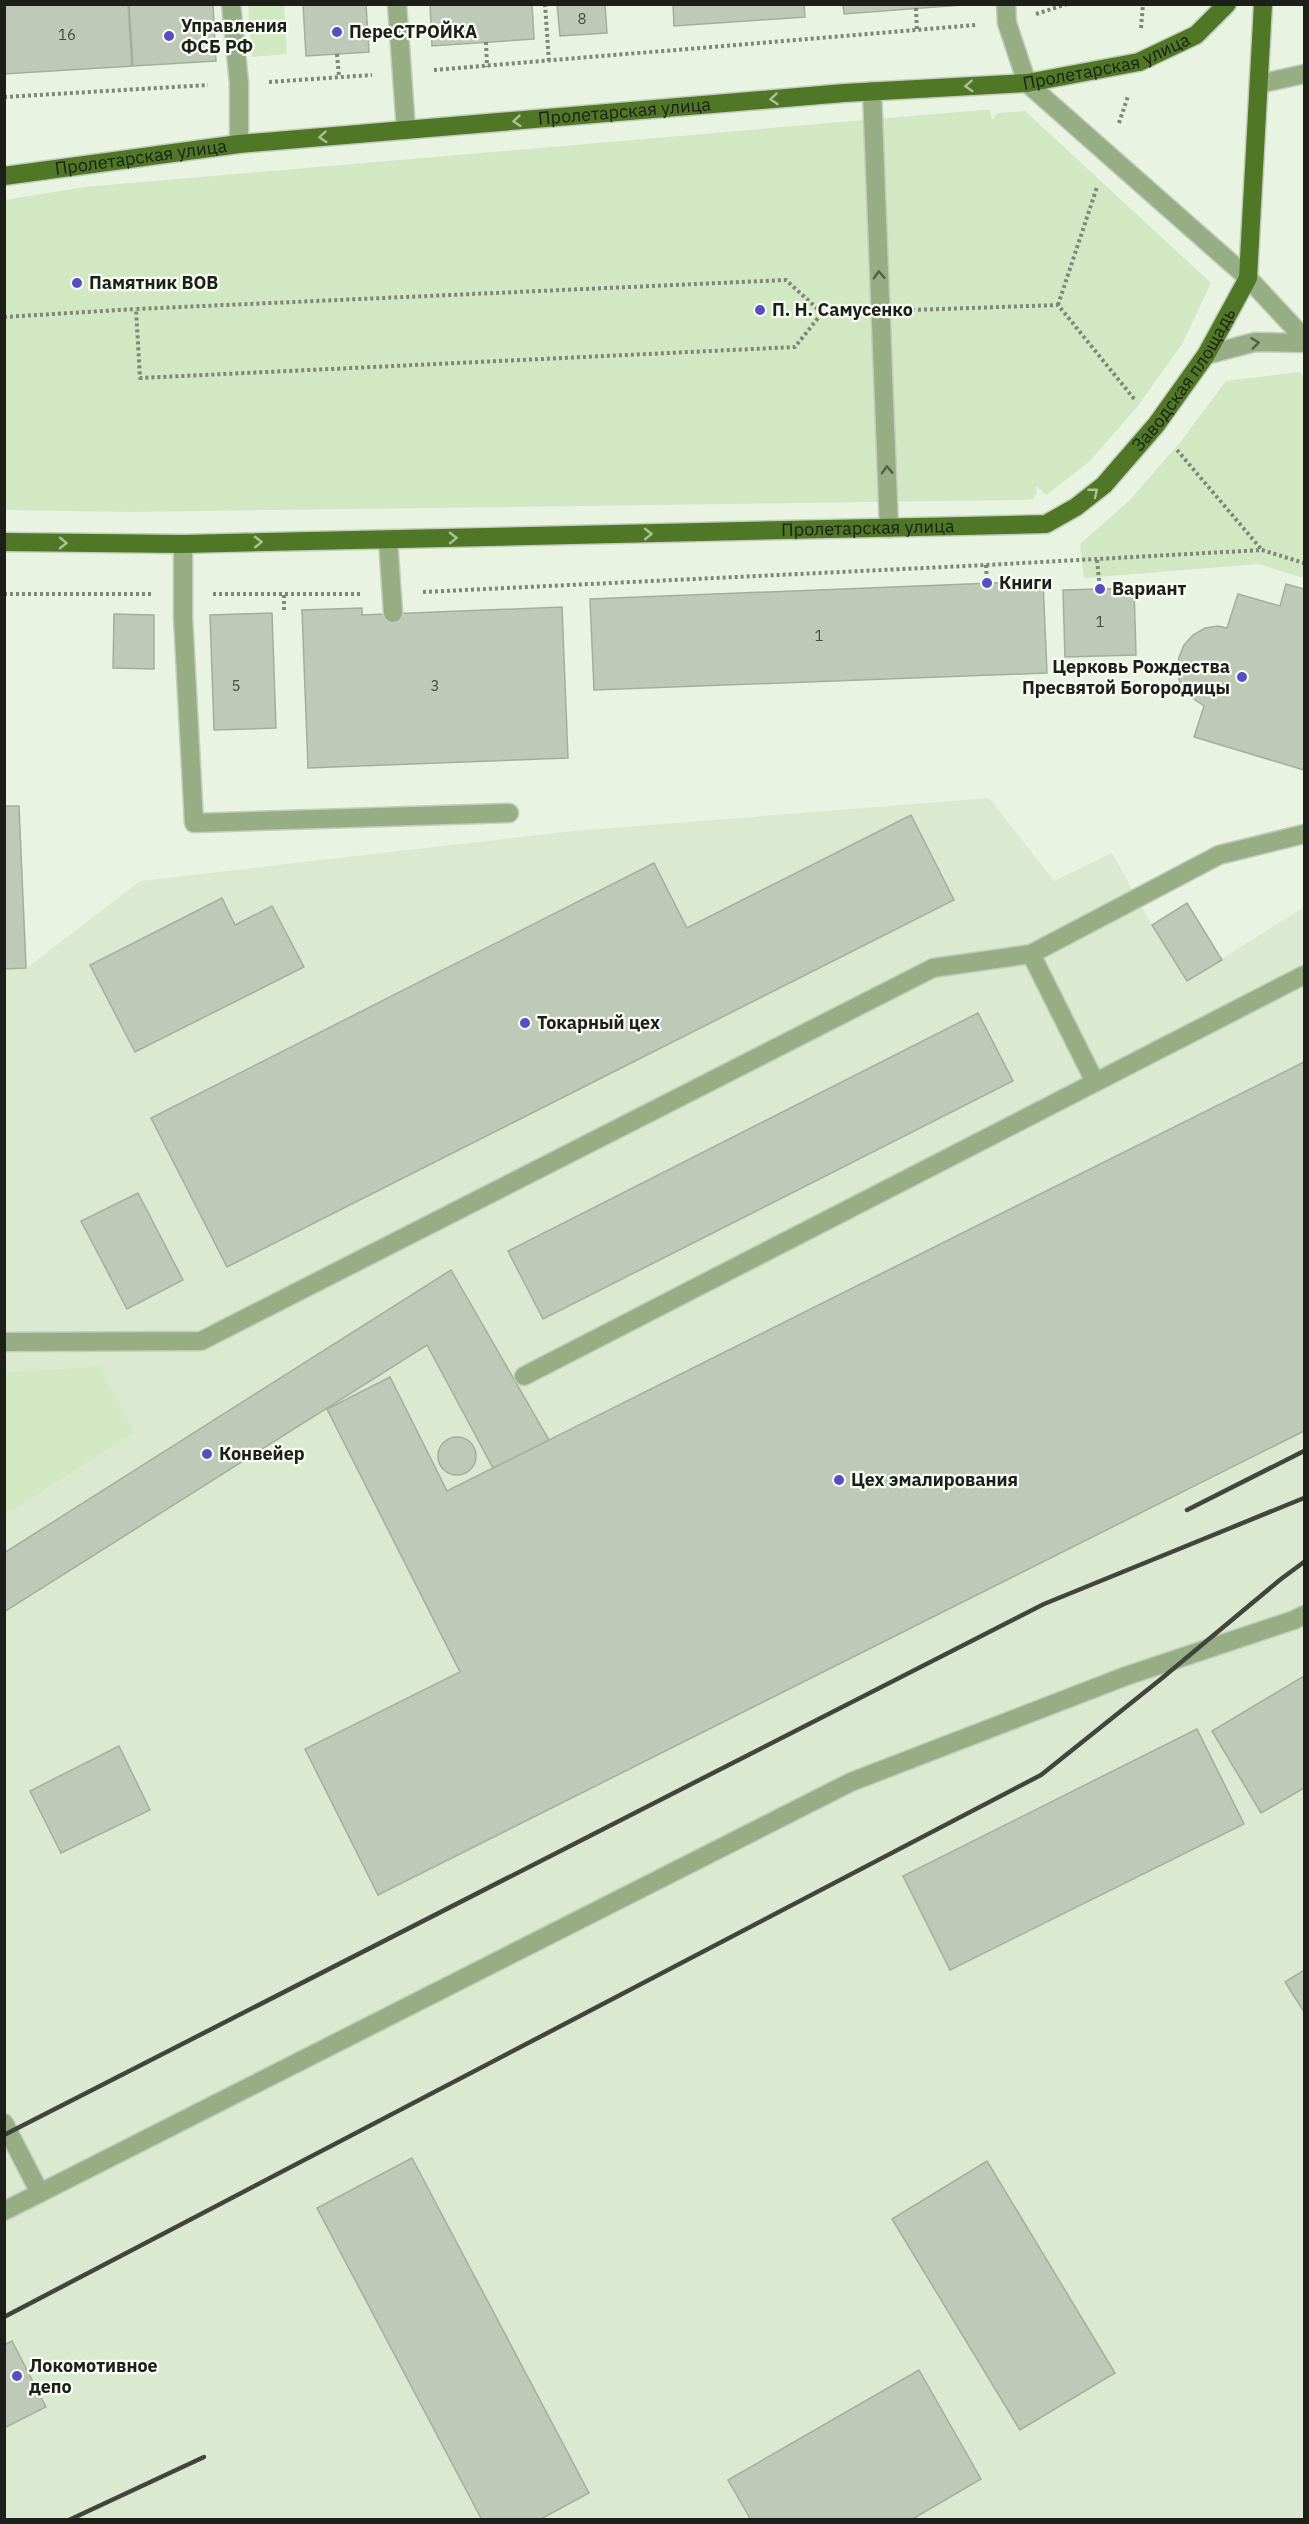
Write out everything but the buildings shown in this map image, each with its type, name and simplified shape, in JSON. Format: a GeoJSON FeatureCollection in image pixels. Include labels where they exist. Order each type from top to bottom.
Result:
{"type":"FeatureCollection","features":[{"type":"Feature","properties":{"kind":"main road","name":"Пролетарская улица"},"geometry":{"type":"LineString","coordinates":[[4,176],[238,144],[872,91],[1027,83],[1139,62],[1196,35],[1227,4]]}},
{"type":"Feature","properties":{"kind":"main road"},"geometry":{"type":"LineString","coordinates":[[1248,278],[1263,4]]}},
{"type":"Feature","properties":{"kind":"main road","name":"Заводская площадь"},"geometry":{"type":"LineString","coordinates":[[1046,524],[1076,507],[1104,484],[1156,425],[1206,355],[1248,278]]}},
{"type":"Feature","properties":{"kind":"main road","name":"Пролетарская улица"},"geometry":{"type":"LineString","coordinates":[[4,542],[183,544],[1046,524]]}},
{"type":"Feature","properties":{"kind":"street"},"geometry":{"type":"LineString","coordinates":[[231,4],[239,83],[238,144]]}},
{"type":"Feature","properties":{"kind":"street"},"geometry":{"type":"LineString","coordinates":[[397,4],[406,130]]}},
{"type":"Feature","properties":{"kind":"street"},"geometry":{"type":"LineString","coordinates":[[1006,4],[1006,23],[1027,83],[1248,278],[1305,338]]}},
{"type":"Feature","properties":{"kind":"street"},"geometry":{"type":"LineString","coordinates":[[1259,84],[1305,74]]}},
{"type":"Feature","properties":{"kind":"street"},"geometry":{"type":"LineString","coordinates":[[872,91],[889,528]]}},
{"type":"Feature","properties":{"kind":"street"},"geometry":{"type":"LineString","coordinates":[[1206,355],[1255,342],[1305,343]]}},
{"type":"Feature","properties":{"kind":"street"},"geometry":{"type":"LineString","coordinates":[[388,540],[393,613]]}},
{"type":"Feature","properties":{"kind":"street"},"geometry":{"type":"LineString","coordinates":[[183,544],[183,617],[194,823],[509,813]]}},
{"type":"Feature","properties":{"kind":"street"},"geometry":{"type":"LineString","coordinates":[[4,1342],[201,1341],[933,968],[1031,954],[1219,855],[1305,834]]}},
{"type":"Feature","properties":{"kind":"street"},"geometry":{"type":"LineString","coordinates":[[1031,954],[1095,1083]]}},
{"type":"Feature","properties":{"kind":"street"},"geometry":{"type":"LineString","coordinates":[[524,1376],[1305,975]]}},
{"type":"Feature","properties":{"kind":"street"},"geometry":{"type":"LineString","coordinates":[[4,2211],[851,1782],[1126,1676],[1305,1615]]}},
{"type":"Feature","properties":{"kind":"street"},"geometry":{"type":"LineString","coordinates":[[4,2123],[40,2193]]}},
{"type":"Feature","properties":{"kind":"path"},"geometry":{"type":"LineString","coordinates":[[545,4],[549,62]]}},
{"type":"Feature","properties":{"kind":"path"},"geometry":{"type":"LineString","coordinates":[[4,97],[402,73],[917,31],[1006,23],[1067,4]]}},
{"type":"Feature","properties":{"kind":"path"},"geometry":{"type":"LineString","coordinates":[[916,8],[917,31]]}},
{"type":"Feature","properties":{"kind":"path"},"geometry":{"type":"LineString","coordinates":[[486,42],[487,66]]}},
{"type":"Feature","properties":{"kind":"path"},"geometry":{"type":"LineString","coordinates":[[337,54],[339,77]]}},
{"type":"Feature","properties":{"kind":"path"},"geometry":{"type":"LineString","coordinates":[[4,317],[786,280],[822,313],[857,312]]}},
{"type":"Feature","properties":{"kind":"path"},"geometry":{"type":"LineString","coordinates":[[904,310],[1058,305],[1262,550]]}},
{"type":"Feature","properties":{"kind":"path"},"geometry":{"type":"LineString","coordinates":[[136,309],[140,378],[795,347],[822,313]]}},
{"type":"Feature","properties":{"kind":"path"},"geometry":{"type":"LineString","coordinates":[[4,594],[392,593],[1097,560],[1262,550],[1305,563]]}},
{"type":"Feature","properties":{"kind":"path"},"geometry":{"type":"LineString","coordinates":[[1097,560],[1100,589]]}},
{"type":"Feature","properties":{"kind":"path"},"geometry":{"type":"LineString","coordinates":[[986,565],[987,583]]}},
{"type":"Feature","properties":{"kind":"path"},"geometry":{"type":"LineString","coordinates":[[284,595],[284,611]]}},
{"type":"Feature","properties":{"kind":"shaded area"},"geometry":{"type":"Polygon","coordinates":[[[248,5],[284,5],[287,54],[252,57],[248,5]]]}},
{"type":"Feature","properties":{"kind":"shaded area"},"geometry":{"type":"Polygon","coordinates":[[[990,110],[992,120],[997,113],[1025,111],[1211,283],[1182,344],[1137,407],[1089,462],[1046,495],[1036,486],[1037,493],[1033,499],[1024,500],[131,512],[5,510],[5,200],[84,187],[990,110]]]}},
{"type":"Feature","properties":{"kind":"shaded area"},"geometry":{"type":"Polygon","coordinates":[[[1299,372],[1304,378],[1304,578],[1259,564],[1084,578],[1080,544],[1130,500],[1182,440],[1226,381],[1299,372]]]}},
{"type":"Feature","properties":{"kind":"shaded area"},"geometry":{"type":"Polygon","coordinates":[[[989,798],[1054,881],[1112,853],[1152,925],[1187,981],[1304,907],[1304,2519],[5,2519],[4,806],[19,806],[27,968],[140,881],[574,831],[989,798]]]}},
{"type":"Feature","properties":{"kind":"shaded area"},"geometry":{"type":"Polygon","coordinates":[[[99,1367],[134,1432],[5,1515],[5,1372],[99,1367]]]}},
{"type":"Feature","properties":{"kind":"railway"},"geometry":{"type":"LineString","coordinates":[[1187,1510],[1304,1451]]}},
{"type":"Feature","properties":{"kind":"railway"},"geometry":{"type":"LineString","coordinates":[[4,2135],[1044,1604],[1304,1498]]}},
{"type":"Feature","properties":{"kind":"railway"},"geometry":{"type":"LineString","coordinates":[[4,2317],[1041,1775],[1304,1562]]}},
{"type":"Feature","properties":{"kind":"railway"},"geometry":{"type":"LineString","coordinates":[[69,2520],[204,2457]]}},
{"type":"Feature","properties":{"kind":"place","name":"ПереСТРОЙКА"},"geometry":{"type":"Point","coordinates":[337,32]}},
{"type":"Feature","properties":{"kind":"place","name":"Управления ФСБ РФ"},"geometry":{"type":"Point","coordinates":[169,36]}},
{"type":"Feature","properties":{"kind":"place","name":"Памятник ВОВ"},"geometry":{"type":"Point","coordinates":[77,283]}},
{"type":"Feature","properties":{"kind":"place","name":"П. Н. Самусенко"},"geometry":{"type":"Point","coordinates":[760,310]}},
{"type":"Feature","properties":{"kind":"place","name":"Книги"},"geometry":{"type":"Point","coordinates":[987,583]}},
{"type":"Feature","properties":{"kind":"place","name":"Вариант"},"geometry":{"type":"Point","coordinates":[1100,589]}},
{"type":"Feature","properties":{"kind":"place","name":"Церковь Рождества Пресвятой Богородицы"},"geometry":{"type":"Point","coordinates":[1242,677]}},
{"type":"Feature","properties":{"kind":"place","name":"Токарный цех"},"geometry":{"type":"Point","coordinates":[525,1023]}},
{"type":"Feature","properties":{"kind":"place","name":"Конвейер"},"geometry":{"type":"Point","coordinates":[207,1454]}},
{"type":"Feature","properties":{"kind":"place","name":"Цех эмалирования"},"geometry":{"type":"Point","coordinates":[839,1480]}},
{"type":"Feature","properties":{"kind":"place","name":"Локомотивное депо"},"geometry":{"type":"Point","coordinates":[17,2376]}}]}
